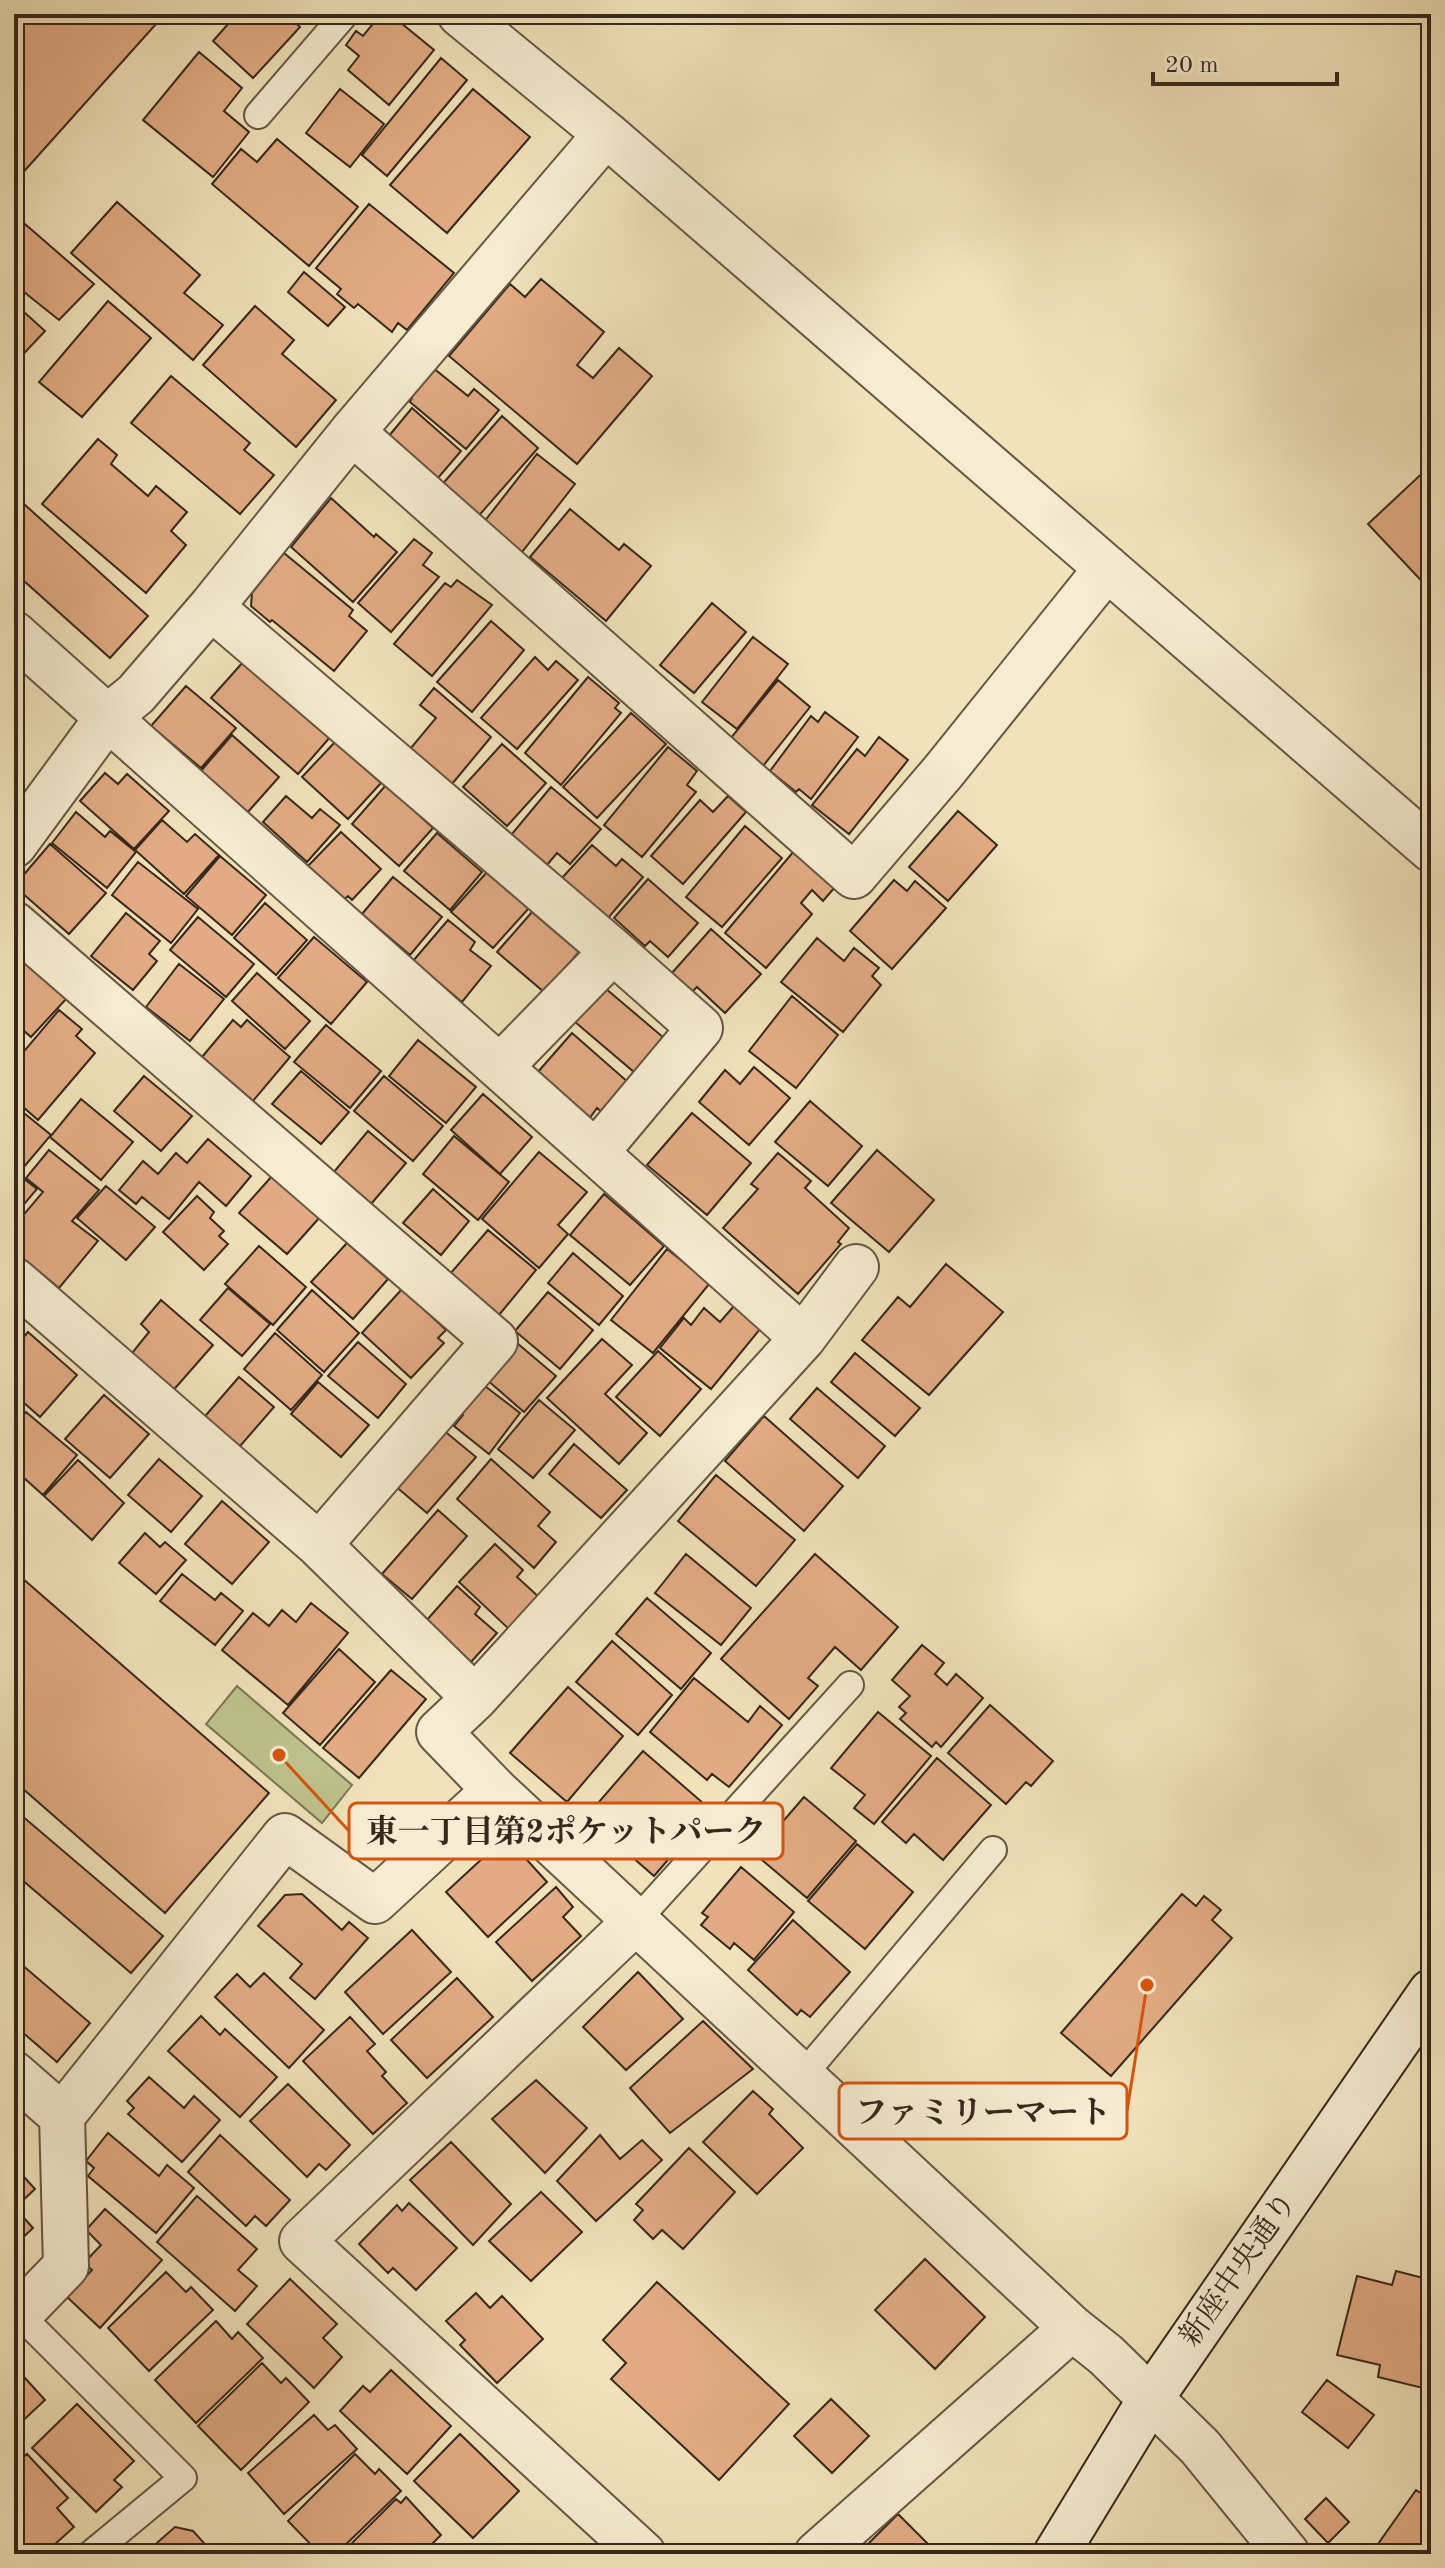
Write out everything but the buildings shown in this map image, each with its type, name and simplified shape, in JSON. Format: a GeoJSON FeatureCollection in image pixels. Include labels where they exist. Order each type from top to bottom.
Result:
{"type":"FeatureCollection","features":[{"type":"Feature","properties":{"kind":"street"},"geometry":{"type":"LineString","coordinates":[[460,14],[606,134],[1431,849]]}},
{"type":"Feature","properties":{"kind":"street"},"geometry":{"type":"LineString","coordinates":[[14,845],[108,717],[136,694],[211,607],[352,432],[606,134]]}},
{"type":"Feature","properties":{"kind":"street"},"geometry":{"type":"LineString","coordinates":[[352,432],[854,876],[943,772],[1107,568]]}},
{"type":"Feature","properties":{"kind":"street"},"geometry":{"type":"LineString","coordinates":[[211,607],[700,1028],[597,1151]]}},
{"type":"Feature","properties":{"kind":"street"},"geometry":{"type":"LineString","coordinates":[[14,634],[803,1338]]}},
{"type":"Feature","properties":{"kind":"street"},"geometry":{"type":"LineString","coordinates":[[14,924],[495,1341],[319,1545]]}},
{"type":"Feature","properties":{"kind":"street"},"geometry":{"type":"LineString","coordinates":[[500,1067],[613,951]]}},
{"type":"Feature","properties":{"kind":"street"},"geometry":{"type":"LineString","coordinates":[[856,1267],[803,1338],[475,1698],[439,1732],[495,1790],[1151,2398],[1200,2447],[1287,2554]]}},
{"type":"Feature","properties":{"kind":"street"},"geometry":{"type":"LineString","coordinates":[[14,1280],[319,1545],[475,1698]]}},
{"type":"Feature","properties":{"kind":"street"},"geometry":{"type":"LineString","coordinates":[[17,2318],[66,2266],[62,2116],[285,1836],[375,1901],[495,1790]]}},
{"type":"Feature","properties":{"kind":"street"},"geometry":{"type":"LineString","coordinates":[[637,1920],[302,2241],[643,2554]]}},
{"type":"Feature","properties":{"kind":"street","name":"新座中央通り"},"geometry":{"type":"LineString","coordinates":[[1056,2554],[1151,2398],[1431,1992]]}},
{"type":"Feature","properties":{"kind":"street"},"geometry":{"type":"LineString","coordinates":[[14,2074],[62,2116]]}},
{"type":"Feature","properties":{"kind":"street"},"geometry":{"type":"LineString","coordinates":[[817,2554],[1072,2328]]}},
{"type":"Feature","properties":{"kind":"lane"},"geometry":{"type":"LineString","coordinates":[[258,115],[345,14]]}},
{"type":"Feature","properties":{"kind":"lane"},"geometry":{"type":"LineString","coordinates":[[637,1920],[850,1685]]}},
{"type":"Feature","properties":{"kind":"lane"},"geometry":{"type":"LineString","coordinates":[[803,2075],[993,1850]]}},
{"type":"Feature","properties":{"kind":"lane"},"geometry":{"type":"LineString","coordinates":[[17,2318],[183,2478],[91,2554]]}},
{"type":"Feature","properties":{"kind":"green space"},"geometry":{"type":"Polygon","coordinates":[[[237,1686],[352,1785],[322,1823],[206,1724],[237,1686]]]}},
{"type":"Feature","properties":{"kind":"place","name":"東一丁目第2ポケットパーク"},"geometry":{"type":"Point","coordinates":[279,1755]}},
{"type":"Feature","properties":{"kind":"place","name":"ファミリーマート"},"geometry":{"type":"Point","coordinates":[1147,1985]}}]}
